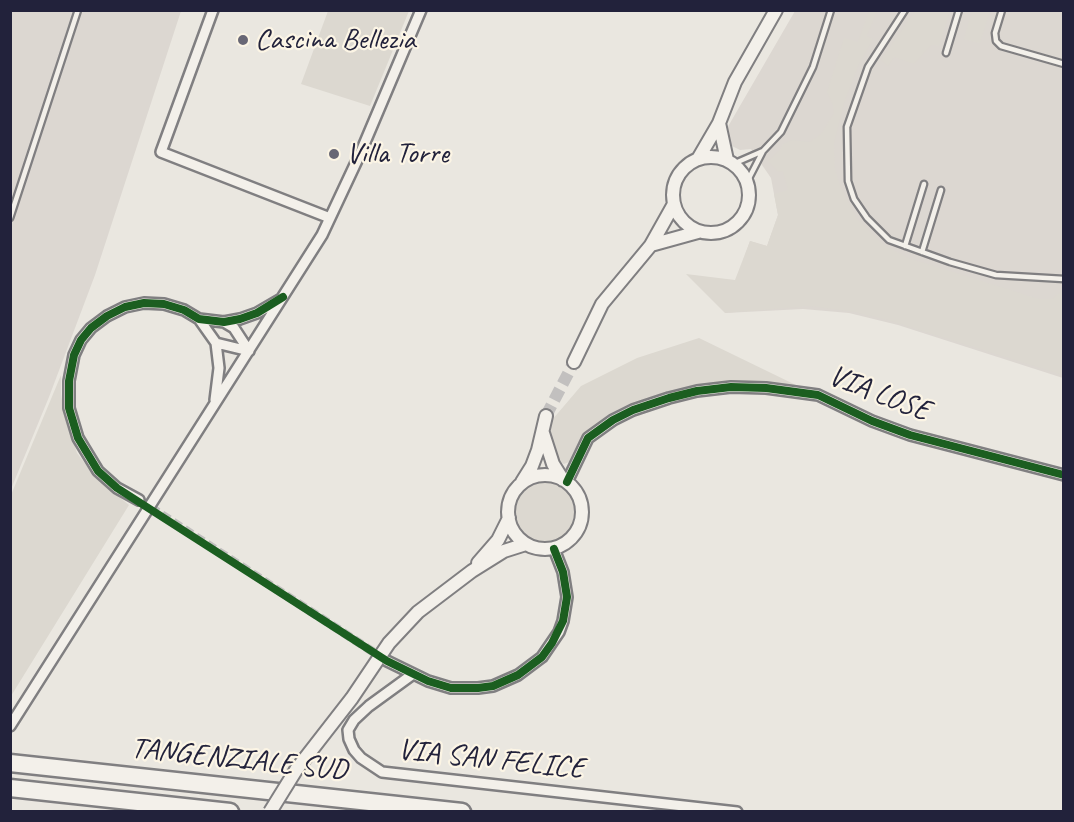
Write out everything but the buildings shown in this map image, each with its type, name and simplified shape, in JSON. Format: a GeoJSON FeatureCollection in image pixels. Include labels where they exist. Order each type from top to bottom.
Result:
{"type":"FeatureCollection","features":[{"type":"Feature","properties":{"kind":"highway","name":"TANGENZIALE SUD"},"geometry":{"type":"LineString","coordinates":[[10,762],[462,812]]}},
{"type":"Feature","properties":{"kind":"highway","name":"TANGENZIALE SUD"},"geometry":{"type":"LineString","coordinates":[[10,788],[230,812]]}},
{"type":"Feature","properties":{"kind":"street"},"geometry":{"type":"LineString","coordinates":[[213,10],[161,152],[330,218]]}},
{"type":"Feature","properties":{"kind":"street"},"geometry":{"type":"LineString","coordinates":[[10,726],[322,235],[421,10]]}},
{"type":"Feature","properties":{"kind":"street"},"geometry":{"type":"LineString","coordinates":[[698,159],[719,123],[735,82],[776,10]]}},
{"type":"Feature","properties":{"kind":"street"},"geometry":{"type":"LineString","coordinates":[[719,123],[730,162]]}},
{"type":"Feature","properties":{"kind":"street"},"geometry":{"type":"LineString","coordinates":[[651,245],[698,232],[710,234],[723,232],[734,226],[748,206],[749,194],[747,182],[741,172],[730,162],[711,157],[698,159],[687,165],[678,175],[673,187],[674,204],[682,220],[698,232]]}},
{"type":"Feature","properties":{"kind":"street"},"geometry":{"type":"LineString","coordinates":[[574,362],[602,303],[651,245],[674,204]]}},
{"type":"Feature","properties":{"kind":"street"},"geometry":{"type":"LineString","coordinates":[[139,501],[117,488],[98,471],[78,438],[69,408],[69,381],[74,355],[81,340],[106,316],[125,307],[144,303],[164,304],[183,310],[199,319],[224,322],[257,313],[283,297]]}},
{"type":"Feature","properties":{"kind":"street"},"geometry":{"type":"LineString","coordinates":[[199,319],[216,343],[219,368],[214,405]]}},
{"type":"Feature","properties":{"kind":"street"},"geometry":{"type":"LineString","coordinates":[[224,322],[234,328],[249,351]]}},
{"type":"Feature","properties":{"kind":"street"},"geometry":{"type":"LineString","coordinates":[[216,343],[249,351]]}},
{"type":"Feature","properties":{"kind":"street","name":"VIA LOSE"},"geometry":{"type":"LineString","coordinates":[[565,481],[588,438],[613,420],[633,410],[669,398],[697,391],[731,387],[766,388],[818,394],[863,417],[910,435],[1064,476]]}},
{"type":"Feature","properties":{"kind":"street"},"geometry":{"type":"LineString","coordinates":[[543,433],[553,464],[565,481],[575,489],[582,504],[583,514],[575,535],[568,542],[554,549],[539,549],[526,544],[513,531],[508,508],[513,493],[532,466],[546,416]]}},
{"type":"Feature","properties":{"kind":"street"},"geometry":{"type":"LineString","coordinates":[[521,484],[536,476],[545,475],[565,481]]}},
{"type":"Feature","properties":{"kind":"street"},"geometry":{"type":"LineString","coordinates":[[472,571],[498,540],[509,518]]}},
{"type":"Feature","properties":{"kind":"street"},"geometry":{"type":"LineString","coordinates":[[270,812],[296,770],[352,698],[389,643],[418,612],[472,571],[504,551],[526,544]]}},
{"type":"Feature","properties":{"kind":"street"},"geometry":{"type":"LineString","coordinates":[[387,661],[413,674],[451,688],[493,686],[518,675],[542,657],[559,632],[567,597],[563,572],[554,549]]}},
{"type":"Feature","properties":{"kind":"street","name":"VIA SAN FELICE"},"geometry":{"type":"LineString","coordinates":[[413,674],[369,706],[354,720],[348,730],[354,750],[381,772],[737,812]]}},
{"type":"Feature","properties":{"kind":"lane"},"geometry":{"type":"LineString","coordinates":[[10,218],[78,10]]}},
{"type":"Feature","properties":{"kind":"lane"},"geometry":{"type":"LineString","coordinates":[[747,182],[763,151],[782,132],[808,77],[831,10]]}},
{"type":"Feature","properties":{"kind":"lane"},"geometry":{"type":"LineString","coordinates":[[905,10],[868,67],[847,127],[848,181],[854,199],[867,218],[889,240],[904,246],[996,275],[1064,279]]}},
{"type":"Feature","properties":{"kind":"lane"},"geometry":{"type":"LineString","coordinates":[[946,53],[959,10]]}},
{"type":"Feature","properties":{"kind":"lane"},"geometry":{"type":"LineString","coordinates":[[1002,10],[995,33],[996,41],[1001,46],[1064,64]]}},
{"type":"Feature","properties":{"kind":"lane"},"geometry":{"type":"LineString","coordinates":[[730,162],[763,151]]}},
{"type":"Feature","properties":{"kind":"lane"},"geometry":{"type":"LineString","coordinates":[[904,246],[924,184]]}},
{"type":"Feature","properties":{"kind":"lane"},"geometry":{"type":"LineString","coordinates":[[922,252],[941,190]]}},
{"type":"Feature","properties":{"kind":"shaded area"},"geometry":{"type":"Polygon","coordinates":[[[11,11],[181,11],[95,275],[11,489],[11,11]]]}},
{"type":"Feature","properties":{"kind":"shaded area"},"geometry":{"type":"Polygon","coordinates":[[[328,11],[409,11],[370,106],[301,84],[328,11]]]}},
{"type":"Feature","properties":{"kind":"shaded area"},"geometry":{"type":"Polygon","coordinates":[[[795,11],[1063,11],[1063,378],[898,325],[849,313],[803,309],[725,313],[750,241],[767,246],[778,215],[771,178],[751,149],[740,150],[730,145],[726,130],[795,11]]]}},
{"type":"Feature","properties":{"kind":"shaded area"},"geometry":{"type":"Polygon","coordinates":[[[869,11],[877,11],[867,36],[873,39],[859,64],[844,103],[834,143],[835,169],[839,183],[857,219],[884,245],[908,258],[1039,299],[1052,299],[1063,290],[1063,375],[888,320],[855,312],[810,306],[725,313],[686,274],[735,280],[750,241],[767,246],[778,215],[774,194],[788,190],[783,171],[778,172],[768,161],[783,144],[792,140],[810,142],[821,134],[834,113],[827,92],[844,38],[858,42],[869,11]]]}},
{"type":"Feature","properties":{"kind":"shaded area"},"geometry":{"type":"Polygon","coordinates":[[[915,11],[950,11],[939,46],[931,45],[914,64],[894,57],[888,66],[881,60],[915,11]]]}},
{"type":"Feature","properties":{"kind":"shaded area"},"geometry":{"type":"Polygon","coordinates":[[[972,11],[990,11],[980,43],[964,39],[972,11]]]}},
{"type":"Feature","properties":{"kind":"shaded area"},"geometry":{"type":"Polygon","coordinates":[[[699,338],[802,388],[731,383],[611,417],[584,435],[571,461],[564,464],[554,457],[547,436],[552,420],[581,386],[637,358],[699,338]]]}},
{"type":"Feature","properties":{"kind":"shaded area"},"geometry":{"type":"Polygon","coordinates":[[[61,375],[64,413],[77,453],[97,479],[129,505],[11,696],[11,495],[61,375]]]}},
{"type":"Feature","properties":{"kind":"shaded area"},"geometry":{"type":"Polygon","coordinates":[[[545,475],[566,481],[576,491],[582,512],[576,533],[566,543],[545,549],[524,543],[514,533],[508,512],[514,491],[524,481],[545,475]]]}},
{"type":"Feature","properties":{"kind":"tunnel"},"geometry":{"type":"LineString","coordinates":[[546,416],[574,362]]}},
{"type":"Feature","properties":{"kind":"tunnel"},"geometry":{"type":"LineString","coordinates":[[139,500],[384,659]]}},
{"type":"Feature","properties":{"kind":"cycle path"},"geometry":{"type":"LineString","coordinates":[[283,297],[257,313],[224,322],[199,319],[184,310],[164,304],[144,303],[125,307],[107,316],[91,328],[81,340],[74,355],[69,381],[69,408],[78,438],[98,471],[117,488],[387,661],[428,681],[451,688],[493,686],[518,675],[542,657],[563,621],[567,597],[563,572],[554,549]]}},
{"type":"Feature","properties":{"kind":"cycle path"},"geometry":{"type":"LineString","coordinates":[[567,482],[588,438],[613,420],[633,410],[669,398],[697,391],[731,387],[766,388],[818,395],[872,421],[910,435],[1064,475]]}},
{"type":"Feature","properties":{"kind":"place","name":"Cascina Bellezia"},"geometry":{"type":"Point","coordinates":[243,40]}},
{"type":"Feature","properties":{"kind":"place","name":"Villa Torre"},"geometry":{"type":"Point","coordinates":[334,154]}}]}
